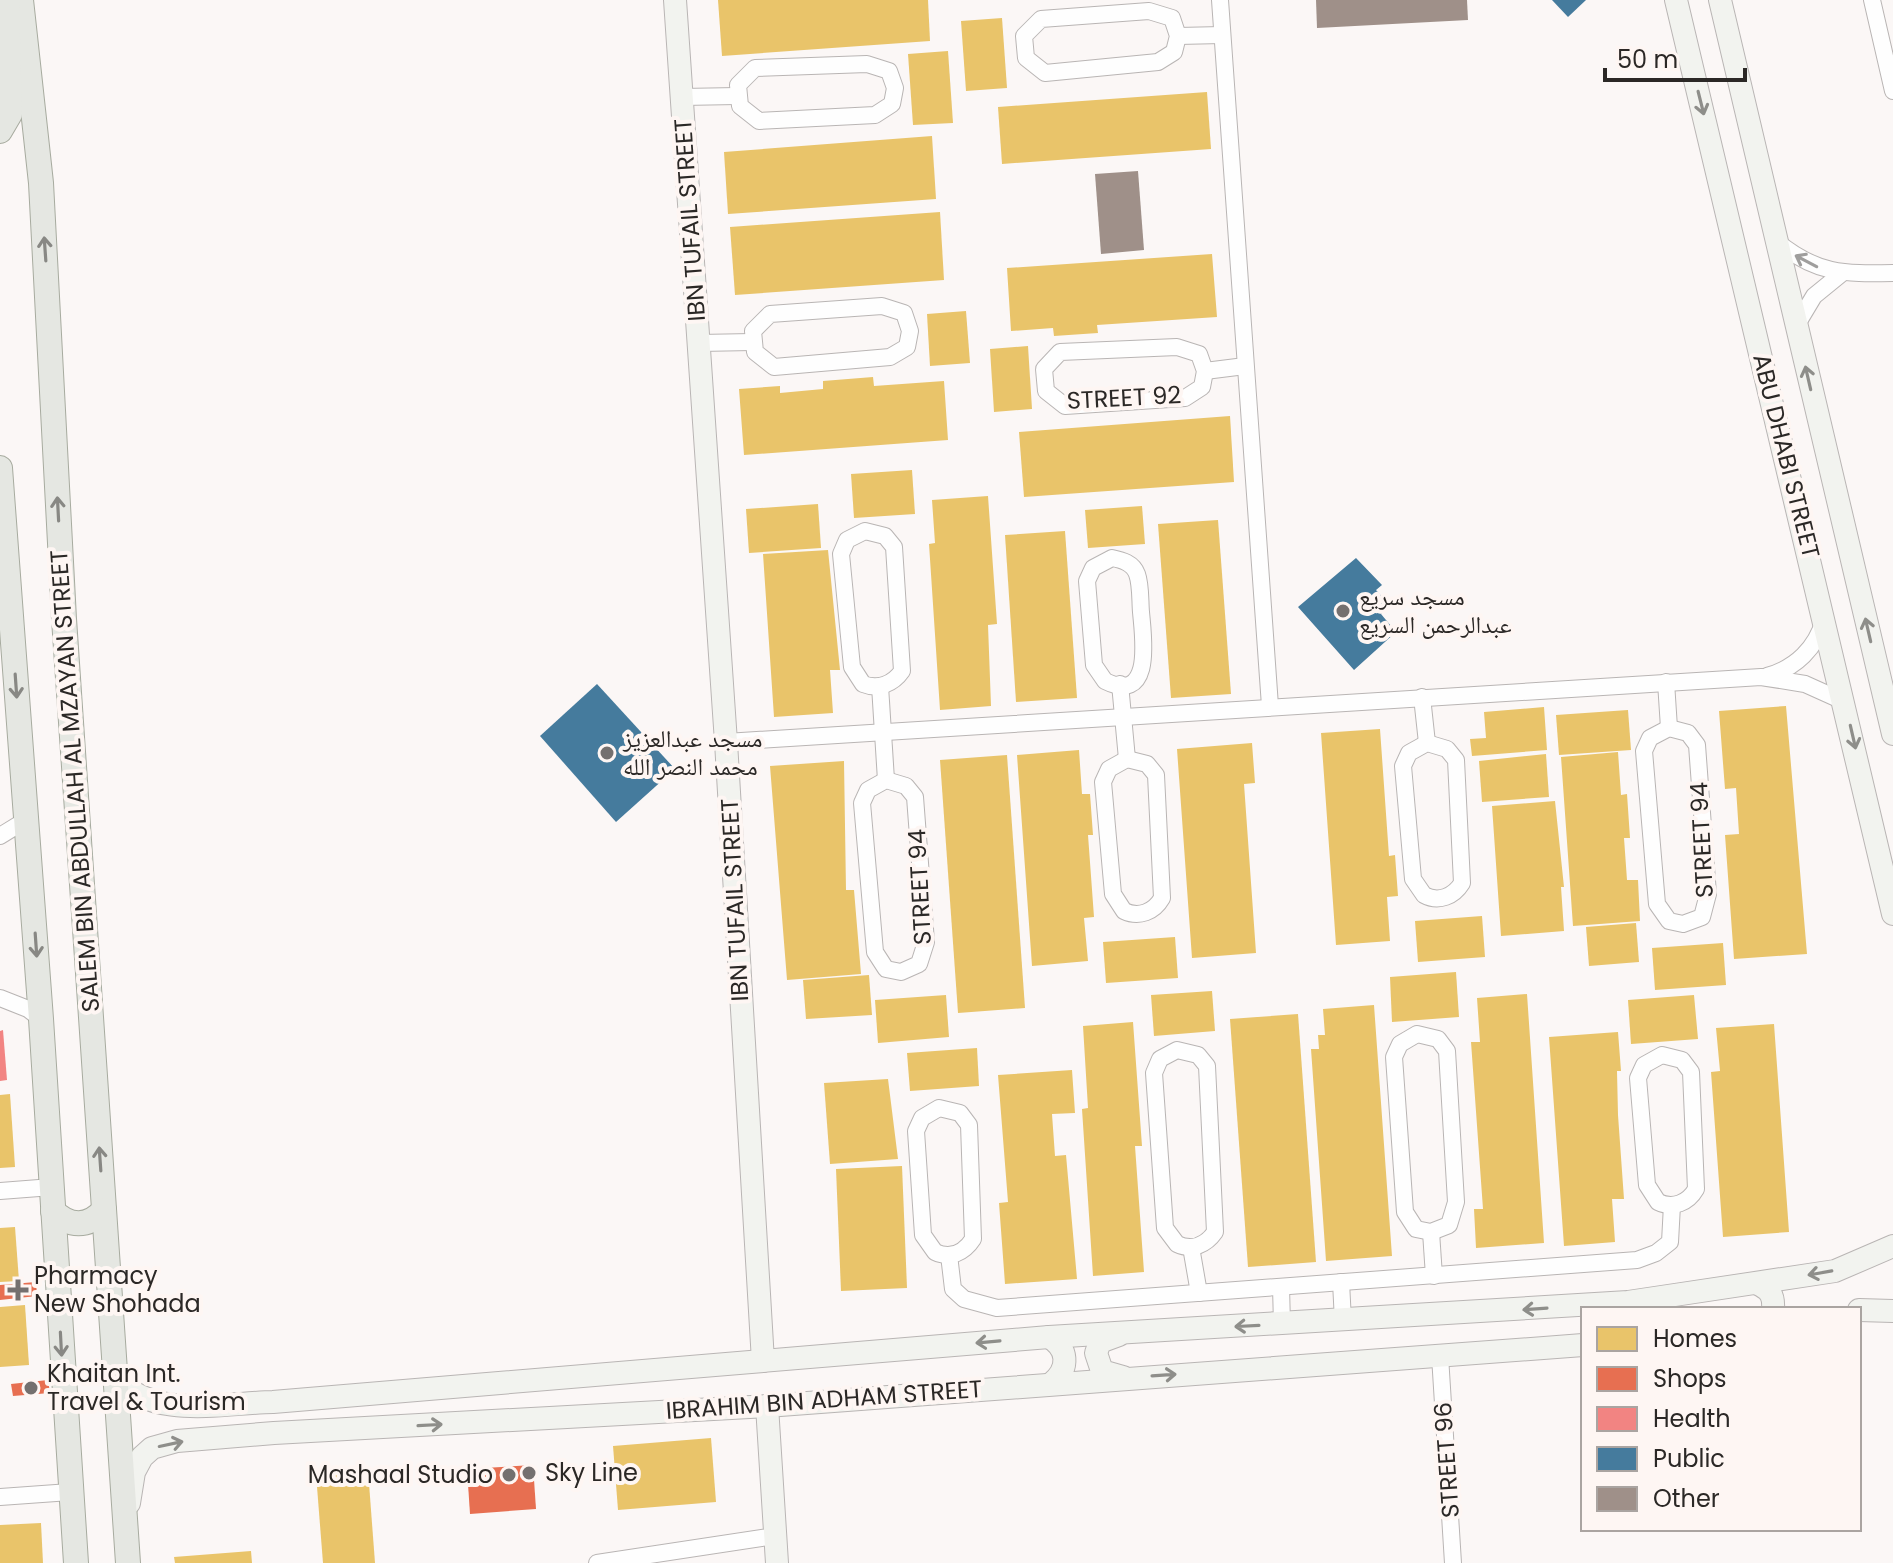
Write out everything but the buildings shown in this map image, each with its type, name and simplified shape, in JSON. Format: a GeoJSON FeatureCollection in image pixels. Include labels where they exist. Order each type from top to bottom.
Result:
{"type":"FeatureCollection","features":[{"type":"Feature","properties":{"kind":"main road"},"geometry":{"type":"LineString","coordinates":[[0,131],[10,114],[7,0]]}},
{"type":"Feature","properties":{"kind":"main road","name":"SALEM BIN ABDULLAH AL MZAYAN STREET"},"geometry":{"type":"LineString","coordinates":[[21,0],[35,111],[46,256],[64,619],[128,1563]]}},
{"type":"Feature","properties":{"kind":"main road"},"geometry":{"type":"LineString","coordinates":[[0,468],[41,1019],[76,1563]]}},
{"type":"Feature","properties":{"kind":"main road"},"geometry":{"type":"LineString","coordinates":[[52,1199],[64,1221],[78,1224],[93,1220],[104,1210]]}},
{"type":"Feature","properties":{"kind":"street","name":"IBN TUFAIL STREET"},"geometry":{"type":"LineString","coordinates":[[675,0],[726,742],[763,1361]]}},
{"type":"Feature","properties":{"kind":"street"},"geometry":{"type":"LineString","coordinates":[[1220,0],[1270,706]]}},
{"type":"Feature","properties":{"kind":"street","name":"ABU DHABI STREET"},"geometry":{"type":"LineString","coordinates":[[1676,0],[1889,878],[1893,914]]}},
{"type":"Feature","properties":{"kind":"street","name":"ABU DHABI STREET"},"geometry":{"type":"LineString","coordinates":[[1720,0],[1893,734]]}},
{"type":"Feature","properties":{"kind":"street"},"geometry":{"type":"LineString","coordinates":[[1872,0],[1893,91]]}},
{"type":"Feature","properties":{"kind":"street"},"geometry":{"type":"LineString","coordinates":[[1164,13],[1176,23],[1178,36],[1174,52],[1158,62],[1045,73],[1032,66],[1023,48],[1029,28],[1041,19],[1164,13]]}},
{"type":"Feature","properties":{"kind":"street"},"geometry":{"type":"LineString","coordinates":[[1178,36],[1222,35]]}},
{"type":"Feature","properties":{"kind":"street"},"geometry":{"type":"LineString","coordinates":[[881,66],[893,76],[895,88],[892,104],[875,115],[759,121],[746,114],[737,96],[743,76],[755,68],[881,66]]}},
{"type":"Feature","properties":{"kind":"street","name":"IBN TUFAIL STREET"},"geometry":{"type":"LineString","coordinates":[[682,97],[737,96]]}},
{"type":"Feature","properties":{"kind":"street"},"geometry":{"type":"LineString","coordinates":[[1776,240],[1802,260],[1841,274],[1893,273]]}},
{"type":"Feature","properties":{"kind":"street"},"geometry":{"type":"LineString","coordinates":[[1796,327],[1814,296],[1841,274]]}},
{"type":"Feature","properties":{"kind":"street"},"geometry":{"type":"LineString","coordinates":[[882,306],[904,313],[910,331],[907,347],[890,357],[774,367],[761,360],[752,342],[758,322],[770,314],[882,306]]}},
{"type":"Feature","properties":{"kind":"street","name":"IBN TUFAIL STREET"},"geometry":{"type":"LineString","coordinates":[[699,343],[752,342]]}},
{"type":"Feature","properties":{"kind":"street","name":"STREET 92"},"geometry":{"type":"LineString","coordinates":[[1191,349],[1203,359],[1205,371],[1202,387],[1185,398],[1065,406],[1052,399],[1043,381],[1049,361],[1060,352],[1191,349]]}},
{"type":"Feature","properties":{"kind":"street","name":"STREET 92"},"geometry":{"type":"LineString","coordinates":[[1205,371],[1245,366]]}},
{"type":"Feature","properties":{"kind":"street"},"geometry":{"type":"LineString","coordinates":[[865,531],[885,536],[894,547],[902,671],[892,683],[880,686],[869,686],[857,677],[852,667],[841,554],[847,540],[865,531]]}},
{"type":"Feature","properties":{"kind":"street"},"geometry":{"type":"LineString","coordinates":[[1112,558],[1129,564],[1138,575],[1145,655],[1138,677],[1120,684],[1105,681],[1094,665],[1087,581],[1093,568],[1112,558]]}},
{"type":"Feature","properties":{"kind":"street"},"geometry":{"type":"LineString","coordinates":[[726,742],[1761,677],[1777,673],[1803,657],[1821,632],[1825,617]]}},
{"type":"Feature","properties":{"kind":"street"},"geometry":{"type":"LineString","coordinates":[[1761,677],[1805,684],[1845,702]]}},
{"type":"Feature","properties":{"kind":"street"},"geometry":{"type":"LineString","coordinates":[[1666,682],[1669,728]]}},
{"type":"Feature","properties":{"kind":"street"},"geometry":{"type":"LineString","coordinates":[[1120,684],[1127,759]]}},
{"type":"Feature","properties":{"kind":"street"},"geometry":{"type":"LineString","coordinates":[[880,686],[886,780]]}},
{"type":"Feature","properties":{"kind":"street"},"geometry":{"type":"LineString","coordinates":[[1422,697],[1427,743]]}},
{"type":"Feature","properties":{"kind":"street","name":"STREET 94"},"geometry":{"type":"LineString","coordinates":[[1669,728],[1679,729],[1694,739],[1698,759],[1707,908],[1697,920],[1683,924],[1669,921],[1657,904],[1644,751],[1650,738],[1669,728]]}},
{"type":"Feature","properties":{"kind":"street"},"geometry":{"type":"LineString","coordinates":[[1427,743],[1447,749],[1456,760],[1462,883],[1452,895],[1439,898],[1424,895],[1413,879],[1403,766],[1409,753],[1427,743]]}},
{"type":"Feature","properties":{"kind":"street"},"geometry":{"type":"LineString","coordinates":[[1127,759],[1138,760],[1152,770],[1157,791],[1162,898],[1152,911],[1139,914],[1124,911],[1113,894],[1103,782],[1109,769],[1127,759]]}},
{"type":"Feature","properties":{"kind":"street","name":"STREET 94"},"geometry":{"type":"LineString","coordinates":[[886,780],[897,781],[912,791],[916,811],[925,956],[915,968],[901,972],[886,969],[875,952],[863,818],[864,797],[876,784],[886,780]]}},
{"type":"Feature","properties":{"kind":"street"},"geometry":{"type":"LineString","coordinates":[[0,836],[26,820]]}},
{"type":"Feature","properties":{"kind":"street"},"geometry":{"type":"LineString","coordinates":[[0,998],[20,1005],[41,1019]]}},
{"type":"Feature","properties":{"kind":"street"},"geometry":{"type":"LineString","coordinates":[[1417,1034],[1438,1039],[1447,1051],[1456,1202],[1449,1225],[1431,1232],[1416,1229],[1405,1212],[1395,1073],[1396,1051],[1408,1038],[1417,1034]]}},
{"type":"Feature","properties":{"kind":"street"},"geometry":{"type":"LineString","coordinates":[[1177,1050],[1198,1055],[1207,1066],[1215,1232],[1205,1244],[1191,1247],[1177,1244],[1165,1228],[1154,1073],[1160,1059],[1177,1050]]}},
{"type":"Feature","properties":{"kind":"street"},"geometry":{"type":"LineString","coordinates":[[1662,1055],[1682,1060],[1691,1072],[1696,1189],[1686,1201],[1672,1205],[1658,1202],[1647,1185],[1638,1078],[1644,1065],[1662,1055]]}},
{"type":"Feature","properties":{"kind":"street"},"geometry":{"type":"LineString","coordinates":[[939,1108],[960,1113],[969,1125],[973,1239],[963,1252],[949,1255],[935,1252],[923,1235],[916,1131],[922,1118],[939,1108]]}},
{"type":"Feature","properties":{"kind":"street"},"geometry":{"type":"LineString","coordinates":[[0,1191],[52,1199]]}},
{"type":"Feature","properties":{"kind":"street"},"geometry":{"type":"LineString","coordinates":[[949,1255],[953,1289],[964,1299],[997,1308],[1637,1260],[1656,1253],[1670,1242],[1672,1205]]}},
{"type":"Feature","properties":{"kind":"street"},"geometry":{"type":"LineString","coordinates":[[1431,1232],[1434,1276]]}},
{"type":"Feature","properties":{"kind":"street","name":"IBRAHIM BIN ADHAM STREET"},"geometry":{"type":"LineString","coordinates":[[116,1377],[128,1393],[171,1404],[315,1398],[1049,1337],[1628,1302],[1835,1271],[1893,1246]]}},
{"type":"Feature","properties":{"kind":"street"},"geometry":{"type":"LineString","coordinates":[[1191,1247],[1199,1293]]}},
{"type":"Feature","properties":{"kind":"street"},"geometry":{"type":"LineString","coordinates":[[1341,1282],[1343,1321]]}},
{"type":"Feature","properties":{"kind":"street"},"geometry":{"type":"LineString","coordinates":[[1758,1284],[1769,1290],[1774,1299],[1773,1307]]}},
{"type":"Feature","properties":{"kind":"street"},"geometry":{"type":"LineString","coordinates":[[1281,1287],[1282,1324]]}},
{"type":"Feature","properties":{"kind":"street"},"geometry":{"type":"LineString","coordinates":[[1861,1310],[1893,1311]]}},
{"type":"Feature","properties":{"kind":"street"},"geometry":{"type":"LineString","coordinates":[[1124,1333],[1100,1342],[1096,1353],[1102,1371],[1125,1378]]}},
{"type":"Feature","properties":{"kind":"street"},"geometry":{"type":"LineString","coordinates":[[1049,1337],[1063,1349],[1066,1358],[1060,1377],[1052,1383]]}},
{"type":"Feature","properties":{"kind":"street","name":"IBRAHIM BIN ADHAM STREET"},"geometry":{"type":"LineString","coordinates":[[125,1527],[134,1472],[152,1448],[177,1441],[767,1406],[1581,1345]]}},
{"type":"Feature","properties":{"kind":"street","name":"STREET 96"},"geometry":{"type":"LineString","coordinates":[[1440,1356],[1453,1563]]}},
{"type":"Feature","properties":{"kind":"street"},"geometry":{"type":"LineString","coordinates":[[315,1398],[306,1405],[302,1416],[306,1426],[316,1431]]}},
{"type":"Feature","properties":{"kind":"street"},"geometry":{"type":"LineString","coordinates":[[767,1406],[777,1563]]}},
{"type":"Feature","properties":{"kind":"street"},"geometry":{"type":"LineString","coordinates":[[0,1497],[70,1492]]}},
{"type":"Feature","properties":{"kind":"street"},"geometry":{"type":"LineString","coordinates":[[597,1563],[775,1536]]}},
{"type":"Feature","properties":{"kind":"place","name":"مسجد سريع عبدالرحمن السريع"},"geometry":{"type":"Point","coordinates":[1343,611]}},
{"type":"Feature","properties":{"kind":"place","name":"مسجد عبدالعزيز محمد النصر الله"},"geometry":{"type":"Point","coordinates":[607,753]}},
{"type":"Feature","properties":{"kind":"place","name":"Pharmacy New Shohada"},"geometry":{"type":"Point","coordinates":[18,1290]}},
{"type":"Feature","properties":{"kind":"place","name":"Khaitan Int. Travel & Tourism"},"geometry":{"type":"Point","coordinates":[31,1388]}},
{"type":"Feature","properties":{"kind":"place","name":"Sky Line"},"geometry":{"type":"Point","coordinates":[529,1473]}},
{"type":"Feature","properties":{"kind":"place","name":"Mashaal Studio"},"geometry":{"type":"Point","coordinates":[509,1475]}}]}
